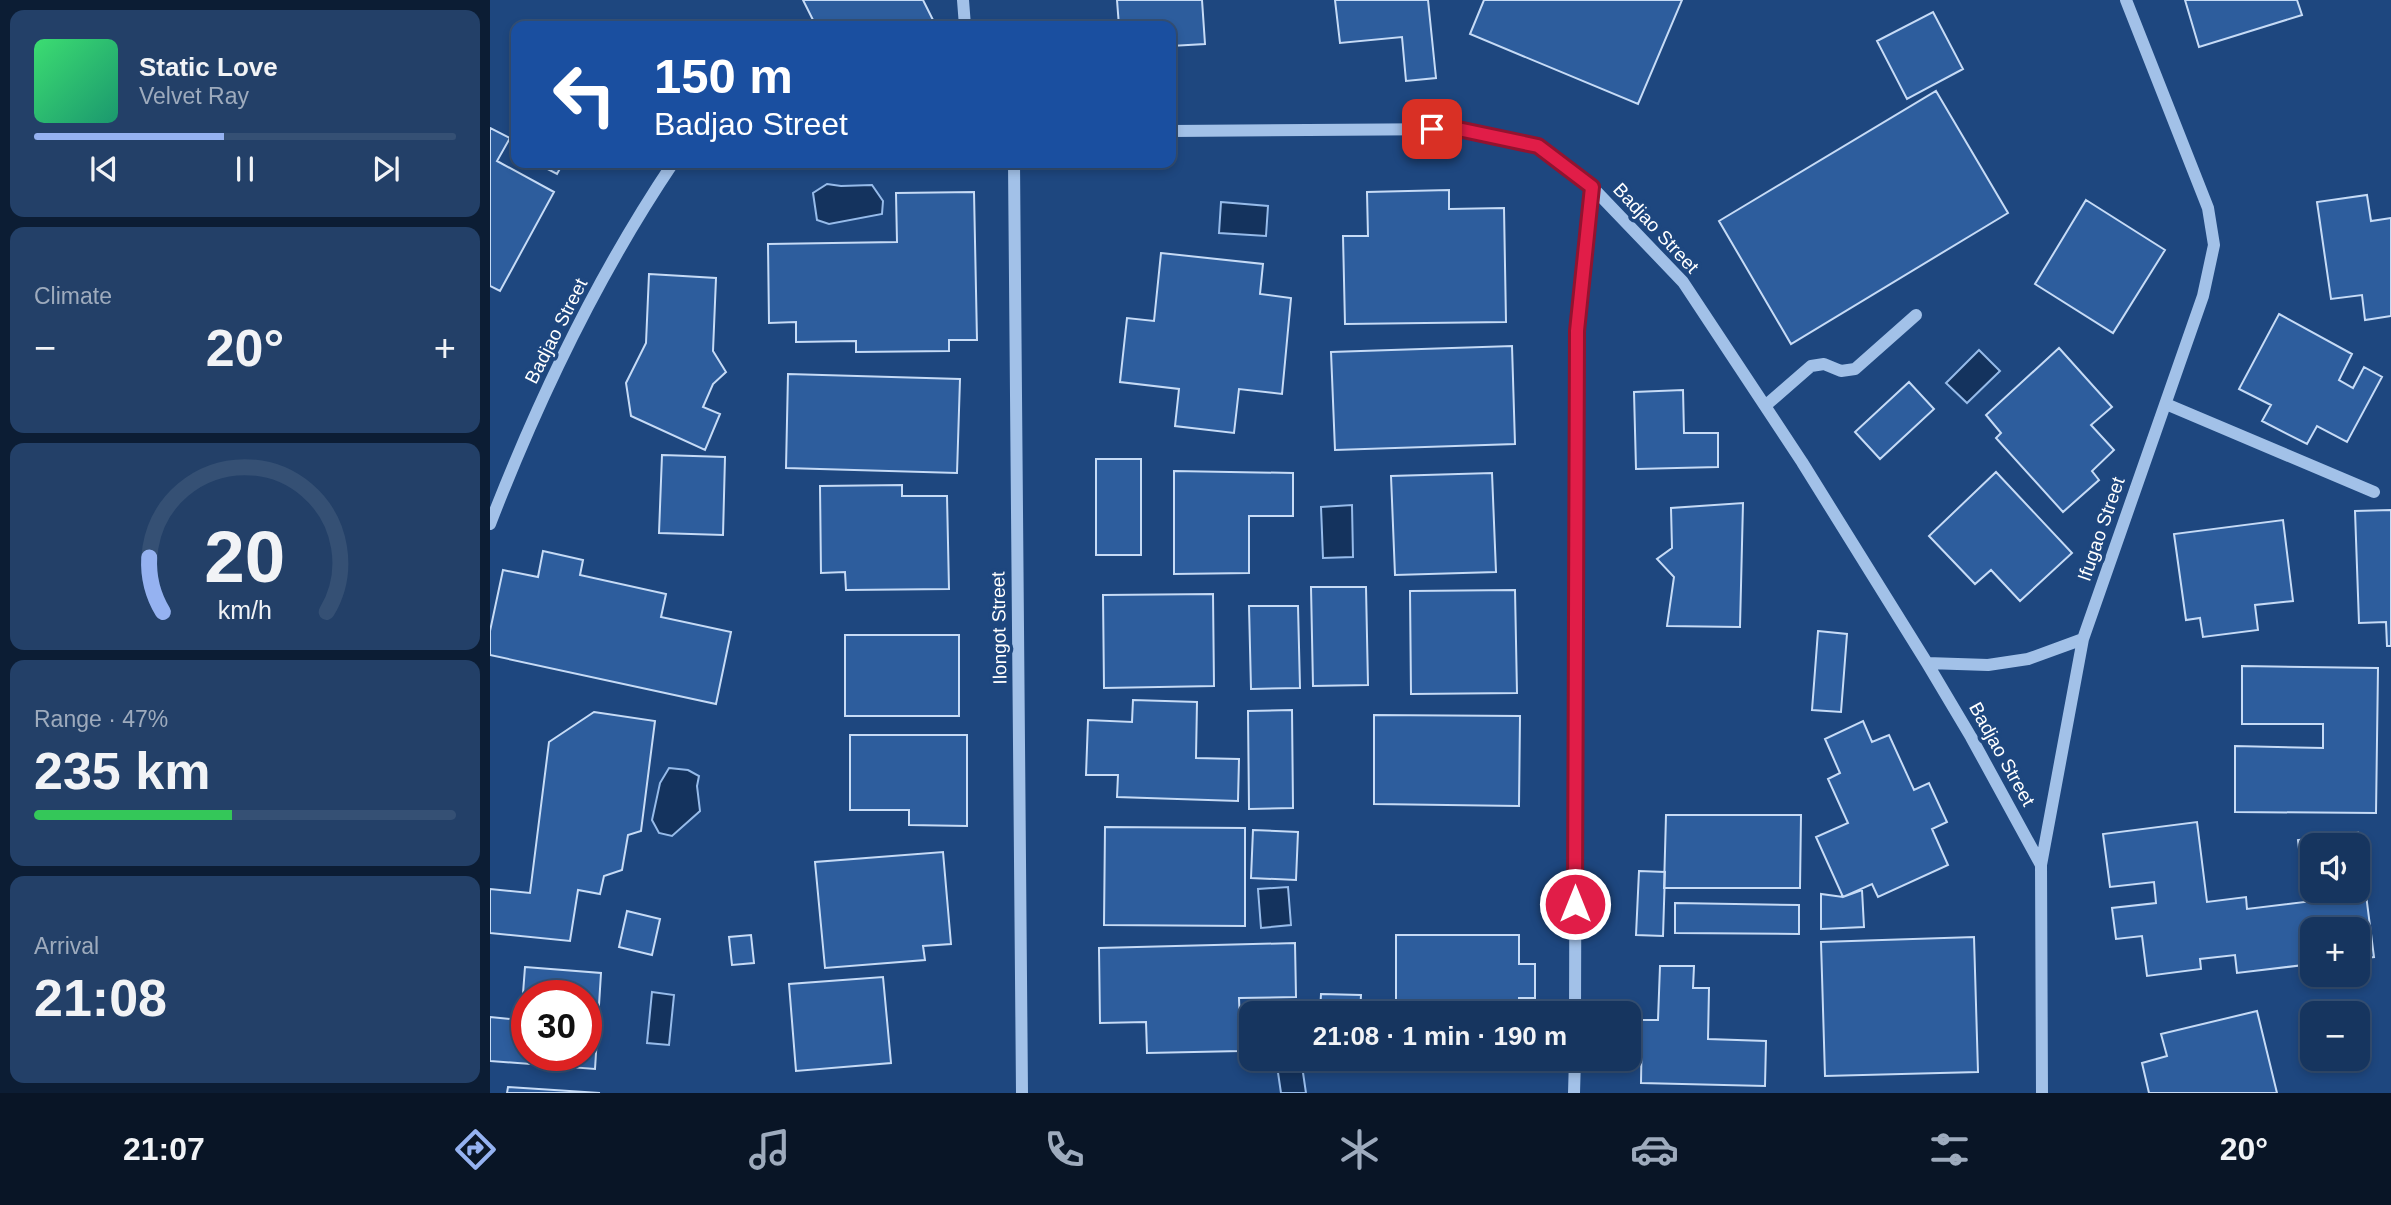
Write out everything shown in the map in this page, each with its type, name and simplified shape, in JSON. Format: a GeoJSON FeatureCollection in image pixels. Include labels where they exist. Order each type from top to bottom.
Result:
{"type":"FeatureCollection","features":[{"type":"Feature","properties":{"kind":"street"},"geometry":{"type":"LineString","coordinates":[[963,0],[965,21]]}},
{"type":"Feature","properties":{"kind":"street","name":"Ifugao Street"},"geometry":{"type":"LineString","coordinates":[[2042,1093],[2041,865],[2083,639],[2203,296],[2214,245],[2208,208],[2126,0]]}},
{"type":"Feature","properties":{"kind":"street","name":"Badjao Street"},"geometry":{"type":"LineString","coordinates":[[1176,131],[1458,129],[1538,146],[1592,187],[1683,282],[1765,406],[1927,663],[2041,865]]}},
{"type":"Feature","properties":{"kind":"street","name":"Badjao Street"},"geometry":{"type":"LineString","coordinates":[[490,524],[524,438],[601,285],[639,214],[670,168]]}},
{"type":"Feature","properties":{"kind":"street","name":"Ilongot Street"},"geometry":{"type":"LineString","coordinates":[[1014,168],[1022,1093]]}},
{"type":"Feature","properties":{"kind":"street"},"geometry":{"type":"LineString","coordinates":[[1575,1001],[1577,331],[1592,187]]}},
{"type":"Feature","properties":{"kind":"street"},"geometry":{"type":"LineString","coordinates":[[1765,406],[1811,366],[1824,364],[1841,370],[1855,369],[1916,316]]}},
{"type":"Feature","properties":{"kind":"street"},"geometry":{"type":"LineString","coordinates":[[2166,404],[2374,492]]}},
{"type":"Feature","properties":{"kind":"street"},"geometry":{"type":"LineString","coordinates":[[1927,663],[1988,665],[2028,659],[2083,639]]}},
{"type":"Feature","properties":{"kind":"street"},"geometry":{"type":"LineString","coordinates":[[1574,1093],[1575,1071]]}},
{"type":"Feature","properties":{"kind":"water"},"geometry":{"type":"Polygon","coordinates":[[[827,184],[872,185],[883,201],[882,214],[829,224],[817,220],[813,193],[827,184]]]}},
{"type":"Feature","properties":{"kind":"water"},"geometry":{"type":"Polygon","coordinates":[[[1221,202],[1268,206],[1266,236],[1219,233],[1221,202]]]}},
{"type":"Feature","properties":{"kind":"water"},"geometry":{"type":"Polygon","coordinates":[[[1979,350],[2000,371],[1967,403],[1946,383],[1979,350]]]}},
{"type":"Feature","properties":{"kind":"water"},"geometry":{"type":"Polygon","coordinates":[[[1352,505],[1353,557],[1323,558],[1321,507],[1352,505]]]}},
{"type":"Feature","properties":{"kind":"water"},"geometry":{"type":"Polygon","coordinates":[[[669,768],[688,770],[699,776],[697,786],[700,811],[672,836],[659,833],[652,820],[660,783],[669,768]]]}},
{"type":"Feature","properties":{"kind":"water"},"geometry":{"type":"Polygon","coordinates":[[[1288,887],[1291,925],[1261,928],[1258,889],[1288,887]]]}},
{"type":"Feature","properties":{"kind":"water"},"geometry":{"type":"Polygon","coordinates":[[[652,992],[674,995],[669,1045],[647,1043],[652,992]]]}},
{"type":"Feature","properties":{"kind":"water"},"geometry":{"type":"Polygon","coordinates":[[[1278,1071],[1303,1071],[1306,1093],[1281,1093],[1278,1071]]]}},
{"type":"Feature","properties":{"kind":"building"},"geometry":{"type":"Polygon","coordinates":[[[803,0],[923,0],[934,21],[814,21],[803,0]]]}},
{"type":"Feature","properties":{"kind":"building"},"geometry":{"type":"Polygon","coordinates":[[[1117,0],[1202,0],[1205,44],[1176,46],[1176,21],[1119,21],[1117,0]]]}},
{"type":"Feature","properties":{"kind":"building"},"geometry":{"type":"Polygon","coordinates":[[[1335,0],[1428,0],[1436,78],[1406,81],[1402,37],[1340,43],[1335,0]]]}},
{"type":"Feature","properties":{"kind":"building"},"geometry":{"type":"Polygon","coordinates":[[[1484,0],[1682,0],[1638,104],[1470,34],[1484,0]]]}},
{"type":"Feature","properties":{"kind":"building"},"geometry":{"type":"Polygon","coordinates":[[[2185,0],[2297,0],[2302,15],[2199,47],[2185,0]]]}},
{"type":"Feature","properties":{"kind":"building"},"geometry":{"type":"Polygon","coordinates":[[[1933,12],[1963,69],[1907,99],[1877,41],[1933,12]]]}},
{"type":"Feature","properties":{"kind":"building"},"geometry":{"type":"Polygon","coordinates":[[[1936,91],[2008,213],[1791,344],[1719,221],[1936,91]]]}},
{"type":"Feature","properties":{"kind":"building"},"geometry":{"type":"Polygon","coordinates":[[[490,128],[510,138],[497,161],[554,192],[500,291],[490,286],[490,128]]]}},
{"type":"Feature","properties":{"kind":"building"},"geometry":{"type":"Polygon","coordinates":[[[546,168],[560,168],[557,174],[546,168]]]}},
{"type":"Feature","properties":{"kind":"building"},"geometry":{"type":"Polygon","coordinates":[[[1449,190],[1449,209],[1504,208],[1506,322],[1345,324],[1343,236],[1368,236],[1367,192],[1449,190]]]}},
{"type":"Feature","properties":{"kind":"building"},"geometry":{"type":"Polygon","coordinates":[[[974,192],[977,340],[949,340],[949,351],[856,352],[856,341],[796,342],[796,322],[769,323],[768,244],[897,242],[896,193],[974,192]]]}},
{"type":"Feature","properties":{"kind":"building"},"geometry":{"type":"Polygon","coordinates":[[[2367,195],[2371,221],[2391,218],[2391,316],[2365,320],[2362,295],[2331,299],[2317,202],[2367,195]]]}},
{"type":"Feature","properties":{"kind":"building"},"geometry":{"type":"Polygon","coordinates":[[[2086,200],[2165,250],[2113,333],[2035,284],[2086,200]]]}},
{"type":"Feature","properties":{"kind":"building"},"geometry":{"type":"Polygon","coordinates":[[[1161,253],[1263,264],[1260,294],[1291,298],[1282,394],[1239,389],[1234,433],[1175,426],[1179,389],[1120,382],[1127,318],[1154,321],[1161,253]]]}},
{"type":"Feature","properties":{"kind":"building"},"geometry":{"type":"Polygon","coordinates":[[[649,274],[716,278],[713,351],[726,372],[713,384],[703,407],[720,414],[705,450],[631,416],[626,383],[646,343],[649,274]]]}},
{"type":"Feature","properties":{"kind":"building"},"geometry":{"type":"Polygon","coordinates":[[[2279,314],[2352,354],[2339,380],[2353,388],[2364,367],[2382,377],[2347,442],[2317,426],[2307,444],[2262,421],[2271,405],[2239,389],[2279,314]]]}},
{"type":"Feature","properties":{"kind":"building"},"geometry":{"type":"Polygon","coordinates":[[[1512,346],[1515,444],[1335,450],[1331,352],[1512,346]]]}},
{"type":"Feature","properties":{"kind":"building"},"geometry":{"type":"Polygon","coordinates":[[[2059,348],[2112,407],[2091,425],[2114,450],[2092,471],[2099,480],[2063,512],[1996,438],[2001,433],[1986,415],[2059,348]]]}},
{"type":"Feature","properties":{"kind":"building"},"geometry":{"type":"Polygon","coordinates":[[[788,374],[960,379],[957,473],[786,468],[788,374]]]}},
{"type":"Feature","properties":{"kind":"building"},"geometry":{"type":"Polygon","coordinates":[[[1909,382],[1934,409],[1880,459],[1855,432],[1909,382]]]}},
{"type":"Feature","properties":{"kind":"building"},"geometry":{"type":"Polygon","coordinates":[[[1683,390],[1684,433],[1718,433],[1718,467],[1636,469],[1634,392],[1683,390]]]}},
{"type":"Feature","properties":{"kind":"building"},"geometry":{"type":"Polygon","coordinates":[[[662,455],[725,457],[723,535],[659,533],[662,455]]]}},
{"type":"Feature","properties":{"kind":"building"},"geometry":{"type":"Polygon","coordinates":[[[1096,459],[1141,459],[1141,555],[1096,555],[1096,459]]]}},
{"type":"Feature","properties":{"kind":"building"},"geometry":{"type":"Polygon","coordinates":[[[1174,471],[1293,473],[1293,516],[1249,516],[1249,573],[1174,574],[1174,471]]]}},
{"type":"Feature","properties":{"kind":"building"},"geometry":{"type":"Polygon","coordinates":[[[1996,472],[2072,553],[2020,601],[1991,570],[1975,584],[1929,536],[1996,472]]]}},
{"type":"Feature","properties":{"kind":"building"},"geometry":{"type":"Polygon","coordinates":[[[1492,473],[1496,572],[1395,575],[1391,476],[1492,473]]]}},
{"type":"Feature","properties":{"kind":"building"},"geometry":{"type":"Polygon","coordinates":[[[902,485],[902,496],[947,496],[949,589],[846,590],[845,572],[821,573],[820,486],[902,485]]]}},
{"type":"Feature","properties":{"kind":"building"},"geometry":{"type":"Polygon","coordinates":[[[1743,503],[1740,627],[1667,626],[1674,577],[1657,559],[1672,548],[1671,508],[1743,503]]]}},
{"type":"Feature","properties":{"kind":"building"},"geometry":{"type":"Polygon","coordinates":[[[2391,510],[2391,646],[2387,646],[2386,622],[2359,623],[2355,511],[2391,510]]]}},
{"type":"Feature","properties":{"kind":"building"},"geometry":{"type":"Polygon","coordinates":[[[2283,520],[2293,601],[2255,605],[2258,630],[2203,637],[2200,618],[2186,620],[2174,534],[2283,520]]]}},
{"type":"Feature","properties":{"kind":"building"},"geometry":{"type":"Polygon","coordinates":[[[543,551],[583,560],[580,575],[666,594],[661,617],[731,632],[716,704],[490,655],[490,631],[503,570],[538,577],[543,551]]]}},
{"type":"Feature","properties":{"kind":"building"},"geometry":{"type":"Polygon","coordinates":[[[1311,587],[1366,587],[1368,685],[1313,686],[1311,587]]]}},
{"type":"Feature","properties":{"kind":"building"},"geometry":{"type":"Polygon","coordinates":[[[1515,590],[1517,693],[1411,694],[1410,591],[1515,590]]]}},
{"type":"Feature","properties":{"kind":"building"},"geometry":{"type":"Polygon","coordinates":[[[1213,594],[1214,686],[1104,688],[1103,595],[1213,594]]]}},
{"type":"Feature","properties":{"kind":"building"},"geometry":{"type":"Polygon","coordinates":[[[1249,606],[1298,606],[1300,688],[1251,689],[1249,606]]]}},
{"type":"Feature","properties":{"kind":"building"},"geometry":{"type":"Polygon","coordinates":[[[1818,631],[1847,634],[1841,712],[1812,710],[1818,631]]]}},
{"type":"Feature","properties":{"kind":"building"},"geometry":{"type":"Polygon","coordinates":[[[845,635],[959,635],[959,716],[845,716],[845,635]]]}},
{"type":"Feature","properties":{"kind":"building"},"geometry":{"type":"Polygon","coordinates":[[[2242,666],[2378,668],[2376,813],[2235,812],[2235,746],[2323,748],[2323,724],[2242,724],[2242,666]]]}},
{"type":"Feature","properties":{"kind":"building"},"geometry":{"type":"Polygon","coordinates":[[[1133,700],[1197,702],[1196,758],[1239,759],[1238,801],[1117,797],[1118,775],[1086,775],[1088,720],[1132,722],[1133,700]]]}},
{"type":"Feature","properties":{"kind":"building"},"geometry":{"type":"Polygon","coordinates":[[[1292,710],[1293,808],[1249,809],[1248,711],[1292,710]]]}},
{"type":"Feature","properties":{"kind":"building"},"geometry":{"type":"Polygon","coordinates":[[[594,712],[655,721],[641,831],[628,835],[622,870],[604,876],[600,894],[578,890],[570,941],[490,933],[490,889],[530,893],[549,742],[594,712]]]}},
{"type":"Feature","properties":{"kind":"building"},"geometry":{"type":"Polygon","coordinates":[[[1374,715],[1520,716],[1519,806],[1374,804],[1374,715]]]}},
{"type":"Feature","properties":{"kind":"building"},"geometry":{"type":"Polygon","coordinates":[[[1863,721],[1872,742],[1889,735],[1914,790],[1929,783],[1947,822],[1932,829],[1948,865],[1878,897],[1872,884],[1843,897],[1816,837],[1848,823],[1828,779],[1840,773],[1825,739],[1863,721]]]}},
{"type":"Feature","properties":{"kind":"building"},"geometry":{"type":"Polygon","coordinates":[[[850,735],[967,735],[967,826],[909,825],[909,810],[850,810],[850,735]]]}},
{"type":"Feature","properties":{"kind":"building"},"geometry":{"type":"Polygon","coordinates":[[[1666,815],[1801,815],[1800,888],[1664,888],[1666,815]]]}},
{"type":"Feature","properties":{"kind":"building"},"geometry":{"type":"Polygon","coordinates":[[[2197,822],[2207,902],[2246,897],[2247,909],[2300,903],[2367,903],[2369,917],[2300,917],[2300,965],[2237,973],[2235,955],[2200,959],[2201,969],[2147,976],[2142,936],[2116,939],[2112,908],[2156,903],[2154,882],[2110,887],[2103,834],[2197,822]]]}},
{"type":"Feature","properties":{"kind":"building"},"geometry":{"type":"Polygon","coordinates":[[[1105,827],[1245,828],[1245,926],[1104,925],[1105,827]]]}},
{"type":"Feature","properties":{"kind":"building"},"geometry":{"type":"Polygon","coordinates":[[[1253,830],[1298,832],[1296,880],[1251,878],[1253,830]]]}},
{"type":"Feature","properties":{"kind":"building"},"geometry":{"type":"Polygon","coordinates":[[[943,852],[951,944],[923,946],[925,960],[825,968],[815,862],[943,852]]]}},
{"type":"Feature","properties":{"kind":"building"},"geometry":{"type":"Polygon","coordinates":[[[1639,871],[1665,872],[1663,936],[1636,935],[1639,871]]]}},
{"type":"Feature","properties":{"kind":"building"},"geometry":{"type":"Polygon","coordinates":[[[1862,890],[1864,927],[1821,929],[1821,894],[1843,897],[1862,890]]]}},
{"type":"Feature","properties":{"kind":"building"},"geometry":{"type":"Polygon","coordinates":[[[1675,903],[1799,905],[1799,934],[1675,933],[1675,903]]]}},
{"type":"Feature","properties":{"kind":"building"},"geometry":{"type":"Polygon","coordinates":[[[627,911],[660,919],[652,955],[619,947],[627,911]]]}},
{"type":"Feature","properties":{"kind":"building"},"geometry":{"type":"Polygon","coordinates":[[[2370,926],[2374,957],[2370,957],[2370,926]]]}},
{"type":"Feature","properties":{"kind":"building"},"geometry":{"type":"Polygon","coordinates":[[[751,935],[754,963],[732,965],[729,937],[751,935]]]}},
{"type":"Feature","properties":{"kind":"building"},"geometry":{"type":"Polygon","coordinates":[[[1396,935],[1519,935],[1519,964],[1535,964],[1535,998],[1519,998],[1519,1001],[1396,1001],[1396,935]]]}},
{"type":"Feature","properties":{"kind":"building"},"geometry":{"type":"Polygon","coordinates":[[[1974,937],[1978,1072],[1825,1076],[1821,942],[1974,937]]]}},
{"type":"Feature","properties":{"kind":"building"},"geometry":{"type":"Polygon","coordinates":[[[1295,943],[1296,997],[1239,998],[1239,1051],[1147,1053],[1146,1022],[1100,1023],[1099,948],[1295,943]]]}},
{"type":"Feature","properties":{"kind":"building"},"geometry":{"type":"Polygon","coordinates":[[[1660,966],[1694,966],[1693,988],[1709,988],[1708,1039],[1766,1041],[1765,1086],[1641,1083],[1642,1020],[1658,1020],[1660,966]]]}},
{"type":"Feature","properties":{"kind":"building"},"geometry":{"type":"Polygon","coordinates":[[[525,967],[601,973],[601,980],[524,980],[525,967]]]}},
{"type":"Feature","properties":{"kind":"building"},"geometry":{"type":"Polygon","coordinates":[[[883,977],[891,1063],[796,1071],[789,984],[883,977]]]}},
{"type":"Feature","properties":{"kind":"building"},"geometry":{"type":"Polygon","coordinates":[[[1321,994],[1361,995],[1361,1001],[1321,1001],[1321,994]]]}},
{"type":"Feature","properties":{"kind":"building"},"geometry":{"type":"Polygon","coordinates":[[[2257,1011],[2277,1093],[2149,1093],[2142,1063],[2167,1056],[2161,1034],[2257,1011]]]}},
{"type":"Feature","properties":{"kind":"building"},"geometry":{"type":"Polygon","coordinates":[[[490,1017],[511,1019],[511,1063],[490,1061],[490,1017]]]}},
{"type":"Feature","properties":{"kind":"building"},"geometry":{"type":"Polygon","coordinates":[[[508,1087],[600,1093],[507,1093],[508,1087]]]}},
{"type":"Feature","properties":{"kind":"route"},"geometry":{"type":"LineString","coordinates":[[1432,129],[1458,129],[1538,146],[1592,187],[1577,331],[1575,904]]}}]}
